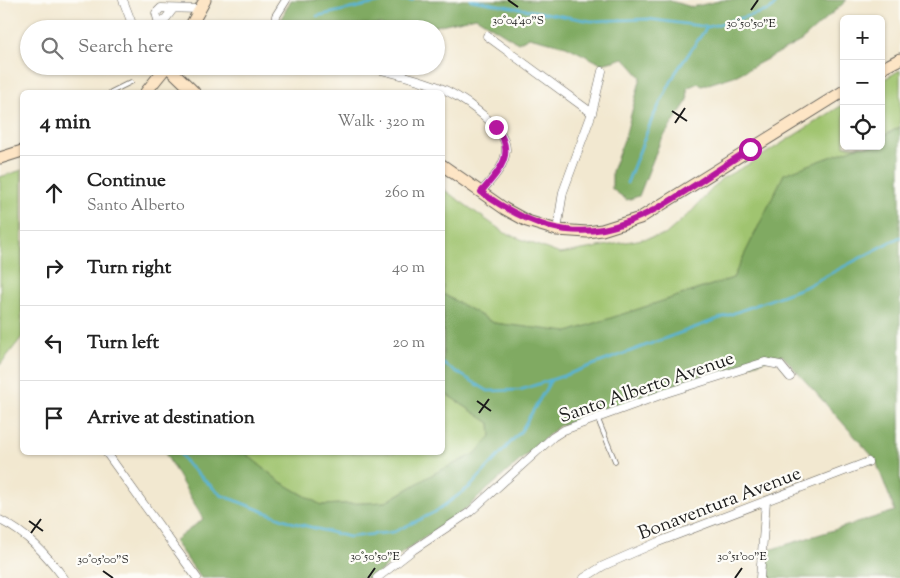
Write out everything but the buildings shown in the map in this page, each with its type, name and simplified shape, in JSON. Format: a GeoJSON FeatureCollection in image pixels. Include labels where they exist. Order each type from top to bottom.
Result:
{"type":"FeatureCollection","features":[{"type":"Feature","properties":{"kind":"street"},"geometry":{"type":"LineString","coordinates":[[123,0],[131,20]]}},
{"type":"Feature","properties":{"kind":"street"},"geometry":{"type":"LineString","coordinates":[[275,20],[286,0]]}},
{"type":"Feature","properties":{"kind":"street"},"geometry":{"type":"LineString","coordinates":[[173,9],[203,5]]}},
{"type":"Feature","properties":{"kind":"street"},"geometry":{"type":"LineString","coordinates":[[194,20],[203,5]]}},
{"type":"Feature","properties":{"kind":"street"},"geometry":{"type":"LineString","coordinates":[[487,36],[592,113]]}},
{"type":"Feature","properties":{"kind":"street"},"geometry":{"type":"LineString","coordinates":[[885,67],[900,59]]}},
{"type":"Feature","properties":{"kind":"street"},"geometry":{"type":"LineString","coordinates":[[557,230],[568,176],[592,113],[602,70]]}},
{"type":"Feature","properties":{"kind":"street"},"geometry":{"type":"LineString","coordinates":[[148,90],[160,75]]}},
{"type":"Feature","properties":{"kind":"street"},"geometry":{"type":"LineString","coordinates":[[176,75],[192,90]]}},
{"type":"Feature","properties":{"kind":"street"},"geometry":{"type":"LineString","coordinates":[[398,75],[438,86],[444,90]]}},
{"type":"Feature","properties":{"kind":"street"},"geometry":{"type":"LineString","coordinates":[[445,91],[482,115],[504,137],[506,152],[497,173],[481,192]]}},
{"type":"Feature","properties":{"kind":"street"},"geometry":{"type":"LineString","coordinates":[[445,167],[514,214],[557,230],[587,232],[602,230],[640,218],[840,94]]}},
{"type":"Feature","properties":{"kind":"street"},"geometry":{"type":"LineString","coordinates":[[0,158],[20,152]]}},
{"type":"Feature","properties":{"kind":"street","name":"Santo Alberto Avenue"},"geometry":{"type":"LineString","coordinates":[[377,578],[413,550],[470,512],[553,437],[564,430],[766,362],[780,365],[790,377]]}},
{"type":"Feature","properties":{"kind":"street"},"geometry":{"type":"LineString","coordinates":[[108,455],[197,578]]}},
{"type":"Feature","properties":{"kind":"street","name":"Bonaventura Avenue"},"geometry":{"type":"LineString","coordinates":[[584,578],[603,566],[652,545],[868,462]]}},
{"type":"Feature","properties":{"kind":"street"},"geometry":{"type":"LineString","coordinates":[[760,578],[766,501]]}},
{"type":"Feature","properties":{"kind":"street"},"geometry":{"type":"LineString","coordinates":[[0,520],[27,535],[39,546],[64,578]]}},
{"type":"Feature","properties":{"kind":"lane"},"geometry":{"type":"LineString","coordinates":[[115,90],[131,82]]}},
{"type":"Feature","properties":{"kind":"lane"},"geometry":{"type":"LineString","coordinates":[[597,418],[615,461]]}},
{"type":"Feature","properties":{"kind":"green space"},"geometry":{"type":"Polygon","coordinates":[[[291,0],[667,0],[692,7],[723,0],[847,0],[801,41],[737,75],[702,86],[698,83],[687,88],[688,100],[660,142],[639,196],[627,200],[612,189],[612,171],[625,137],[641,77],[624,58],[602,64],[566,46],[529,37],[518,43],[476,17],[445,24],[445,20],[282,20],[291,0]]]}},
{"type":"Feature","properties":{"kind":"green space"},"geometry":{"type":"Polygon","coordinates":[[[900,70],[900,127],[885,135],[885,105],[885,79],[900,70]]]}},
{"type":"Feature","properties":{"kind":"green space"},"geometry":{"type":"Polygon","coordinates":[[[840,107],[840,150],[850,150],[784,175],[733,278],[566,333],[494,323],[445,295],[445,190],[505,233],[560,254],[665,235],[692,211],[721,179],[749,164],[840,107]]]}},
{"type":"Feature","properties":{"kind":"green space"},"geometry":{"type":"Polygon","coordinates":[[[900,127],[900,578],[765,578],[769,550],[895,511],[875,459],[782,355],[559,426],[463,511],[399,555],[373,578],[201,578],[174,541],[203,519],[166,455],[247,455],[279,481],[321,505],[386,502],[435,473],[475,454],[491,436],[490,423],[445,393],[445,295],[494,323],[568,332],[733,278],[784,174],[849,150],[885,150],[885,135],[900,127]]]}},
{"type":"Feature","properties":{"kind":"green space"},"geometry":{"type":"Polygon","coordinates":[[[20,171],[20,340],[0,365],[0,177],[20,171]]]}},
{"type":"Feature","properties":{"kind":"green space"},"geometry":{"type":"Polygon","coordinates":[[[445,393],[490,423],[491,436],[475,454],[435,473],[386,502],[321,505],[279,481],[247,455],[445,455],[445,393]]]}},
{"type":"Feature","properties":{"kind":"waterway"},"geometry":{"type":"LineString","coordinates":[[317,16],[387,1],[413,0]]}},
{"type":"Feature","properties":{"kind":"waterway"},"geometry":{"type":"LineString","coordinates":[[471,0],[591,21],[648,19],[708,27],[770,10],[779,0]]}},
{"type":"Feature","properties":{"kind":"waterway"},"geometry":{"type":"LineString","coordinates":[[627,183],[652,119],[676,72],[707,27]]}},
{"type":"Feature","properties":{"kind":"waterway"},"geometry":{"type":"LineString","coordinates":[[445,365],[488,391],[520,390],[805,287],[900,237]]}},
{"type":"Feature","properties":{"kind":"waterway"},"geometry":{"type":"LineString","coordinates":[[181,455],[188,465],[221,495],[291,522],[349,537],[394,532],[435,512],[471,486],[521,431],[551,380]]}},
{"type":"Feature","properties":{"kind":"route"},"geometry":{"type":"LineString","coordinates":[[496,127],[506,143],[504,161],[497,173],[481,192],[505,209],[527,221],[557,230],[587,232],[602,230],[640,218],[750,149]]}}]}
